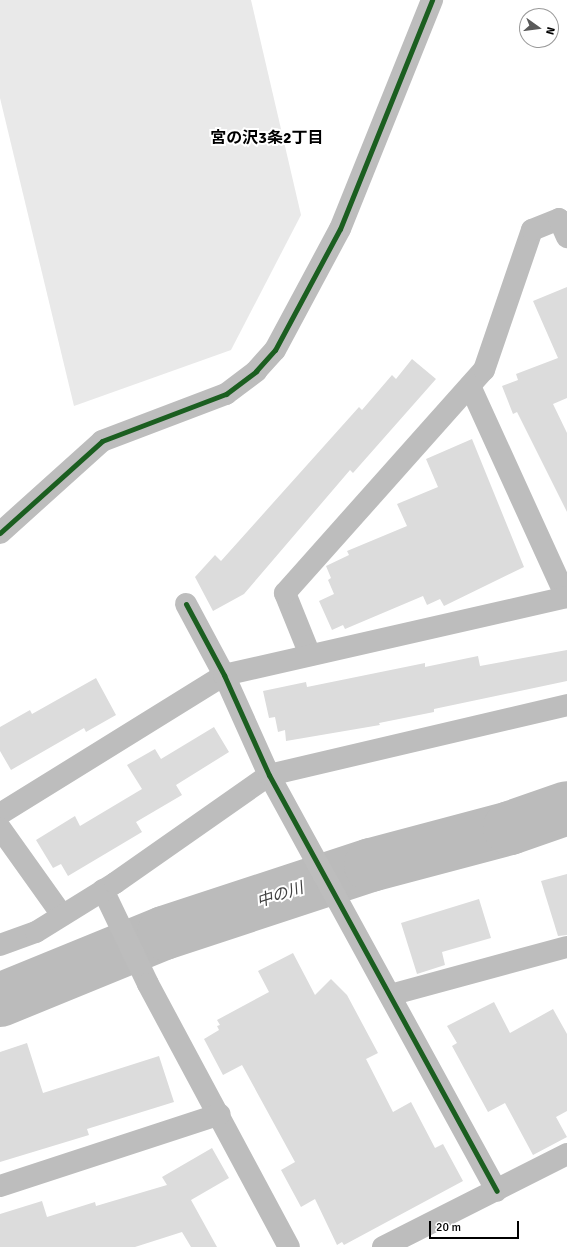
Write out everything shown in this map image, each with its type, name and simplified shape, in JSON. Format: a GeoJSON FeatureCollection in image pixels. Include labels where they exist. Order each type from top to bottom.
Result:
{"type":"FeatureCollection","features":[{"type":"Feature","properties":{"kind":"street"},"geometry":{"type":"LineString","coordinates":[[0,533],[102,441],[226,394],[256,371],[275,350],[340,229],[432,0]]}},
{"type":"Feature","properties":{"kind":"street"},"geometry":{"type":"LineString","coordinates":[[310,655],[285,593],[484,370],[532,230],[559,219],[567,237]]}},
{"type":"Feature","properties":{"kind":"street"},"geometry":{"type":"LineString","coordinates":[[0,814],[224,675],[566,597],[470,386]]}},
{"type":"Feature","properties":{"kind":"street"},"geometry":{"type":"LineString","coordinates":[[186,604],[224,675],[269,775],[497,1191]]}},
{"type":"Feature","properties":{"kind":"street"},"geometry":{"type":"LineString","coordinates":[[0,945],[36,932],[103,890],[269,775],[567,704]]}},
{"type":"Feature","properties":{"kind":"street"},"geometry":{"type":"LineString","coordinates":[[0,828],[62,915]]}},
{"type":"Feature","properties":{"kind":"street"},"geometry":{"type":"LineString","coordinates":[[103,890],[148,984],[220,1114],[289,1247]]}},
{"type":"Feature","properties":{"kind":"street"},"geometry":{"type":"LineString","coordinates":[[390,995],[567,947]]}},
{"type":"Feature","properties":{"kind":"street"},"geometry":{"type":"LineString","coordinates":[[0,1186],[220,1114]]}},
{"type":"Feature","properties":{"kind":"street"},"geometry":{"type":"LineString","coordinates":[[383,1247],[497,1191],[567,1154]]}},
{"type":"Feature","properties":{"kind":"shaded area"},"geometry":{"type":"Polygon","coordinates":[[[0,0],[251,0],[301,215],[231,350],[74,406],[0,98],[0,0]]]}},
{"type":"Feature","properties":{"kind":"building"},"geometry":{"type":"Polygon","coordinates":[[[567,287],[567,398],[553,404],[567,433],[567,512],[517,412],[513,414],[502,386],[518,380],[516,374],[558,358],[533,301],[567,287]]]}},
{"type":"Feature","properties":{"kind":"building"},"geometry":{"type":"Polygon","coordinates":[[[412,359],[436,379],[353,473],[350,470],[244,594],[213,611],[195,577],[215,555],[221,561],[359,407],[362,410],[392,375],[396,379],[412,359]]]}},
{"type":"Feature","properties":{"kind":"building"},"geometry":{"type":"Polygon","coordinates":[[[472,439],[524,567],[444,606],[440,599],[427,605],[423,596],[345,629],[343,625],[332,630],[319,601],[334,594],[328,580],[331,578],[326,566],[349,555],[347,551],[407,526],[397,504],[438,487],[426,459],[472,439]]]}},
{"type":"Feature","properties":{"kind":"building"},"geometry":{"type":"Polygon","coordinates":[[[567,650],[567,681],[434,709],[434,712],[379,723],[380,725],[286,741],[285,730],[278,732],[275,717],[269,718],[263,691],[306,682],[307,687],[425,663],[425,667],[478,656],[480,666],[567,650]]]}},
{"type":"Feature","properties":{"kind":"building"},"geometry":{"type":"Polygon","coordinates":[[[96,678],[116,715],[86,732],[84,728],[11,770],[0,751],[0,727],[30,710],[32,714],[96,678]]]}},
{"type":"Feature","properties":{"kind":"building"},"geometry":{"type":"Polygon","coordinates":[[[214,727],[229,752],[176,785],[182,795],[136,822],[142,832],[68,876],[61,864],[53,868],[36,840],[75,816],[80,826],[142,789],[127,765],[155,749],[161,759],[214,727]]]}},
{"type":"Feature","properties":{"kind":"building"},"geometry":{"type":"Polygon","coordinates":[[[567,874],[567,935],[558,936],[541,881],[567,874]]]}},
{"type":"Feature","properties":{"kind":"building"},"geometry":{"type":"Polygon","coordinates":[[[479,899],[491,938],[442,952],[445,965],[417,974],[401,923],[479,899]]]}},
{"type":"Feature","properties":{"kind":"building"},"geometry":{"type":"Polygon","coordinates":[[[293,953],[315,995],[331,979],[347,995],[378,1053],[366,1059],[393,1112],[411,1102],[435,1148],[443,1144],[463,1181],[344,1245],[342,1242],[337,1245],[315,1199],[301,1207],[281,1170],[295,1162],[242,1065],[223,1075],[204,1039],[219,1030],[217,1026],[220,1025],[217,1020],[269,992],[258,971],[293,953]]]}},
{"type":"Feature","properties":{"kind":"building"},"geometry":{"type":"Polygon","coordinates":[[[494,1002],[510,1033],[553,1009],[567,1034],[567,1111],[556,1117],[567,1137],[533,1155],[505,1103],[488,1112],[452,1046],[457,1043],[447,1026],[494,1002]]]}},
{"type":"Feature","properties":{"kind":"building"},"geometry":{"type":"Polygon","coordinates":[[[27,1043],[43,1093],[159,1056],[174,1102],[87,1129],[89,1135],[0,1162],[0,1052],[27,1043]]]}},
{"type":"Feature","properties":{"kind":"building"},"geometry":{"type":"Polygon","coordinates":[[[212,1148],[229,1178],[191,1200],[217,1247],[191,1247],[182,1232],[135,1247],[0,1247],[0,1214],[42,1201],[47,1217],[95,1202],[96,1206],[167,1185],[162,1177],[212,1148]]]}},
{"type":"Feature","properties":{"kind":"waterway","name":"中の川"},"geometry":{"type":"LineString","coordinates":[[0,1000],[164,933],[371,865],[510,828],[567,808]]}},
{"type":"Feature","properties":{"kind":"cycle path"},"geometry":{"type":"LineString","coordinates":[[0,533],[102,441],[226,394],[256,371],[275,350],[340,229],[432,0]]}},
{"type":"Feature","properties":{"kind":"cycle path"},"geometry":{"type":"LineString","coordinates":[[186,604],[224,675],[269,775],[497,1191]]}},
{"type":"Feature","properties":{"kind":"district","name":"宮の沢3条2丁目"},"geometry":{"type":"Point","coordinates":[267,138]}}]}
